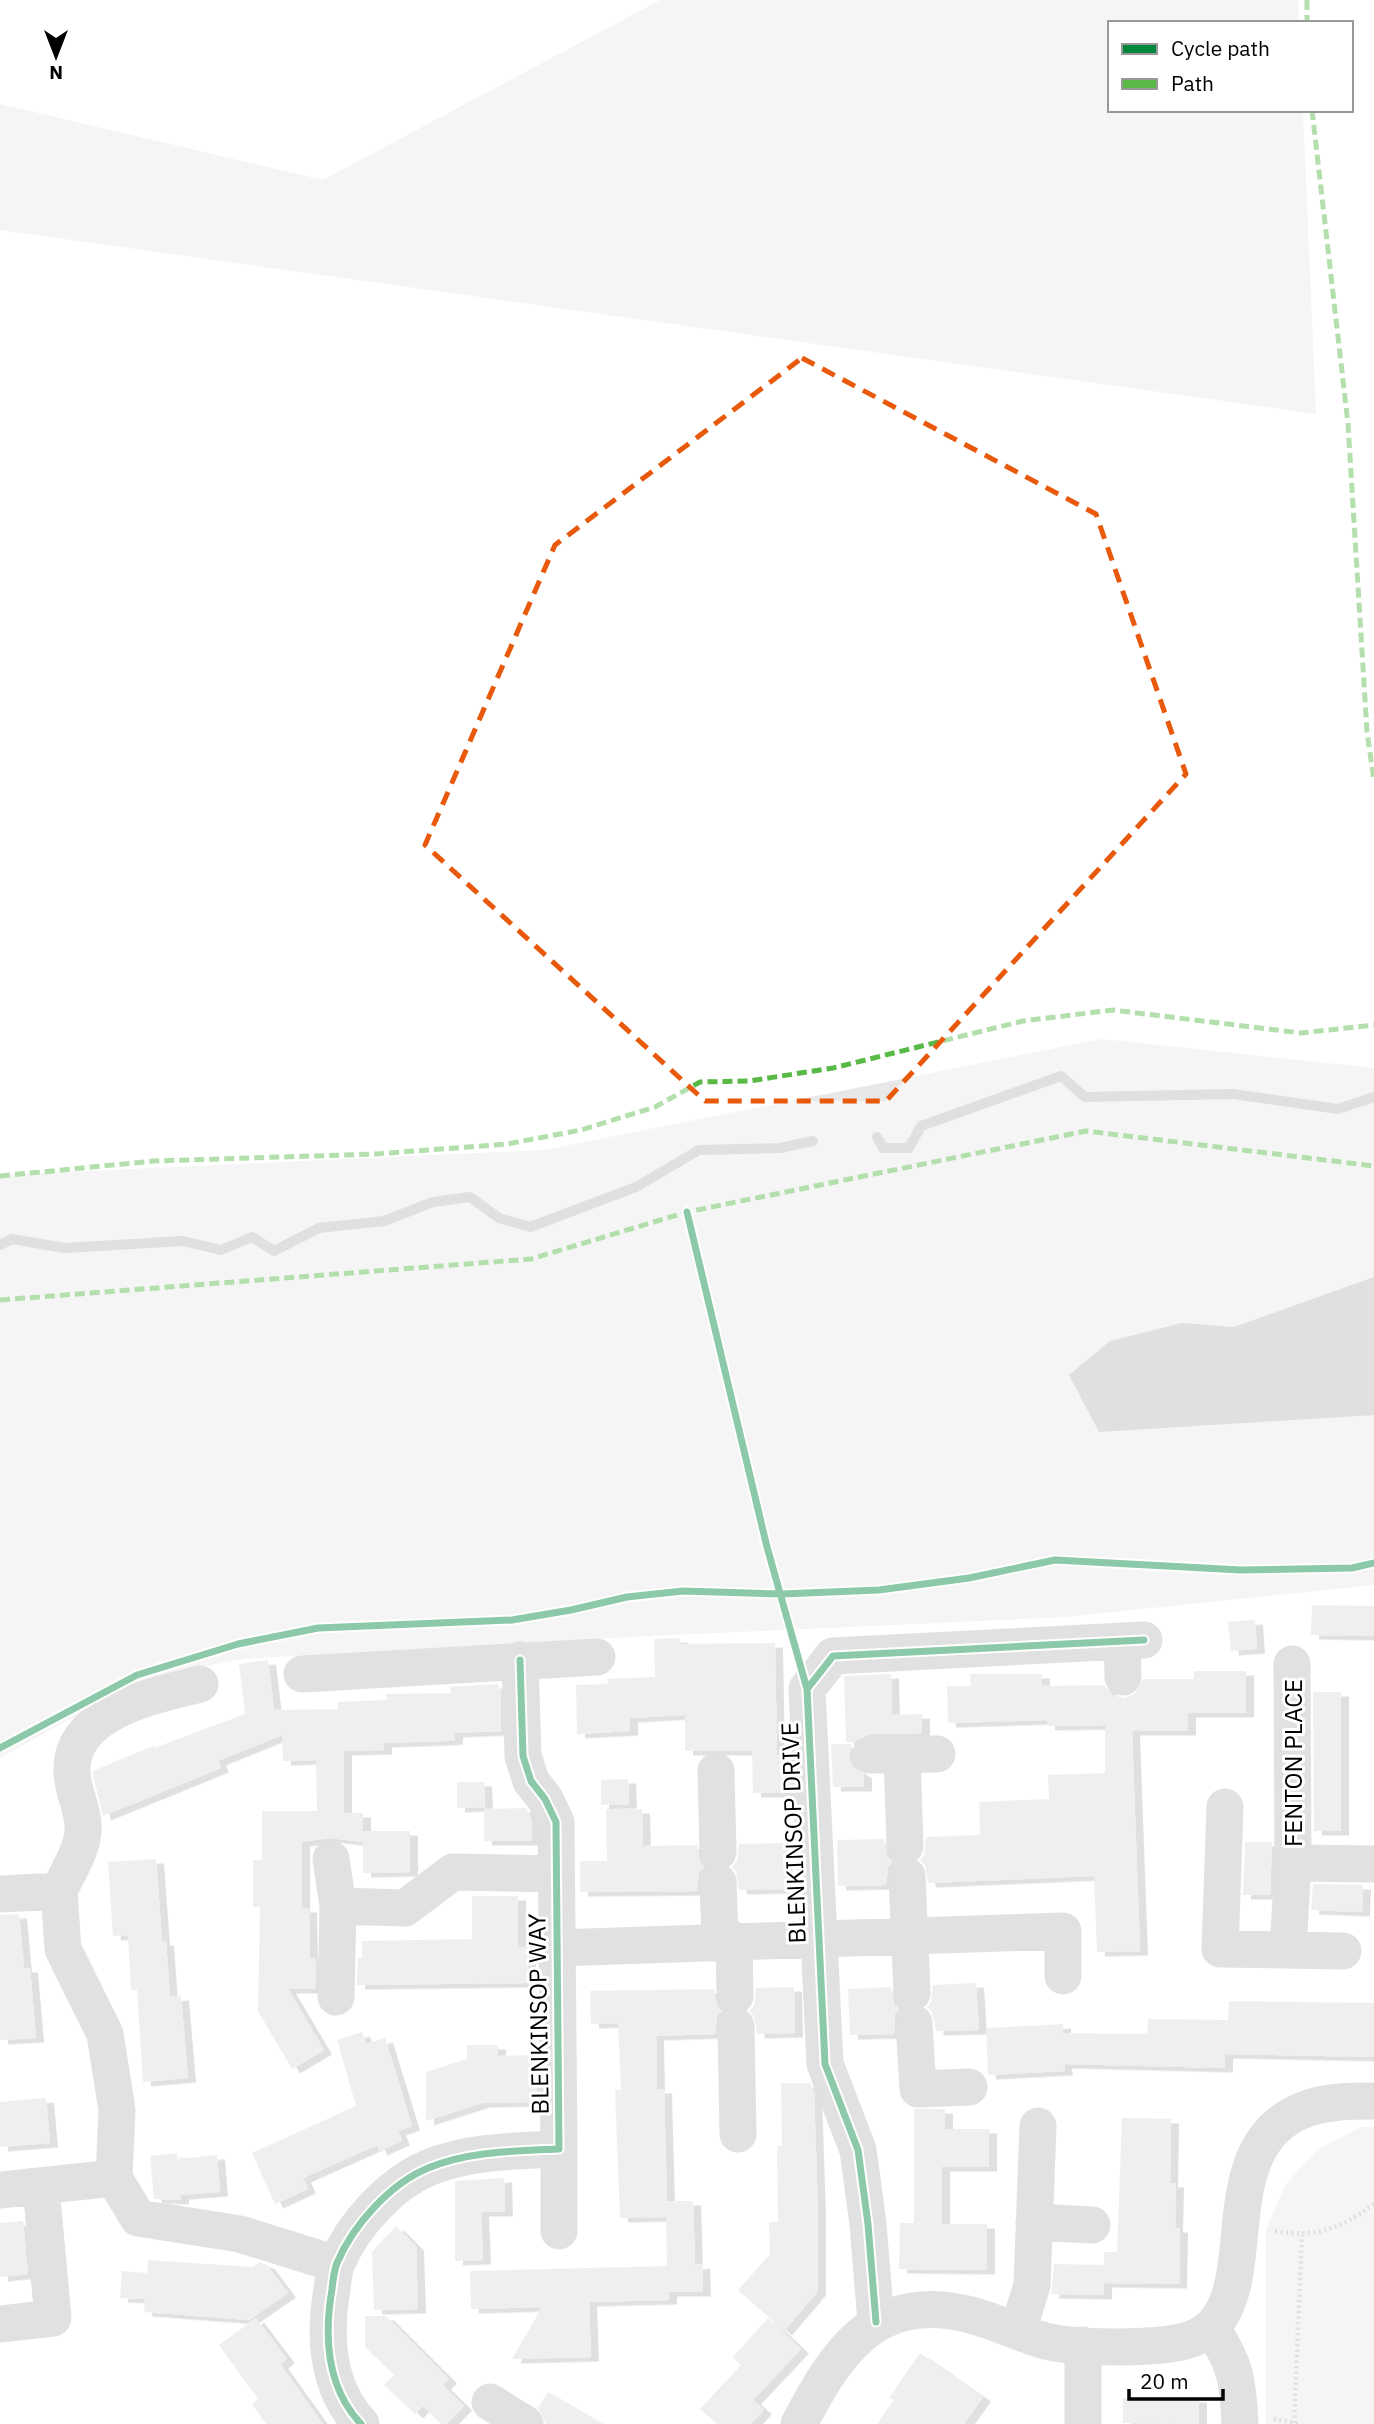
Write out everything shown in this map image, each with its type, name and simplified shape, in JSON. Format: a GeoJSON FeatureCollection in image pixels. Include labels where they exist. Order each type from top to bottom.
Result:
{"type":"FeatureCollection","features":[{"type":"Feature","properties":{"kind":"street","name":"BLENKINSOP DRIVE"},"geometry":{"type":"LineString","coordinates":[[876,2322],[869,2224],[858,2150],[825,2064],[807,1689],[834,1656],[1130,1653]]}},
{"type":"Feature","properties":{"kind":"street"},"geometry":{"type":"LineString","coordinates":[[302,1674],[597,1657]]}},
{"type":"Feature","properties":{"kind":"street","name":"BLENKINSOP WAY"},"geometry":{"type":"LineString","coordinates":[[361,2424],[336,2386],[328,2352],[328,2310],[336,2264],[357,2229],[389,2193],[427,2168],[481,2153],[559,2149],[555,1822],[545,1799],[530,1781],[523,1756],[520,1660]]}},
{"type":"Feature","properties":{"kind":"street","name":"FENTON PLACE"},"geometry":{"type":"LineString","coordinates":[[1290,1939],[1293,1863],[1292,1664]]}},
{"type":"Feature","properties":{"kind":"street"},"geometry":{"type":"LineString","coordinates":[[200,1684],[156,1695],[106,1717],[82,1734],[73,1752],[72,1771],[83,1831],[78,1850],[59,1891],[63,1949],[105,2034],[117,2110],[114,2178],[138,2218],[240,2234],[336,2264]]}},
{"type":"Feature","properties":{"kind":"street"},"geometry":{"type":"LineString","coordinates":[[903,1755],[908,1937],[918,2089],[968,2087]]}},
{"type":"Feature","properties":{"kind":"street"},"geometry":{"type":"LineString","coordinates":[[716,1771],[718,1867],[735,2011],[738,2134]]}},
{"type":"Feature","properties":{"kind":"street"},"geometry":{"type":"LineString","coordinates":[[1225,1807],[1220,1950],[1290,1939],[1343,1951]]}},
{"type":"Feature","properties":{"kind":"street"},"geometry":{"type":"LineString","coordinates":[[331,1859],[338,1906],[336,1997]]}},
{"type":"Feature","properties":{"kind":"street","name":"FENTON PLACE"},"geometry":{"type":"LineString","coordinates":[[1293,1863],[1374,1864]]}},
{"type":"Feature","properties":{"kind":"street"},"geometry":{"type":"LineString","coordinates":[[338,1906],[404,1908],[453,1872],[555,1874]]}},
{"type":"Feature","properties":{"kind":"street"},"geometry":{"type":"LineString","coordinates":[[0,1894],[59,1891]]}},
{"type":"Feature","properties":{"kind":"street","name":"BLENKINSOP DRIVE"},"geometry":{"type":"LineString","coordinates":[[557,1948],[727,1940],[908,1937],[1063,1917],[1063,1976]]}},
{"type":"Feature","properties":{"kind":"street"},"geometry":{"type":"LineString","coordinates":[[799,2424],[848,2344],[876,2322],[907,2310],[936,2309],[964,2313],[1044,2341],[1083,2345],[1185,2341],[1211,2328],[1225,2309],[1232,2290],[1244,2184],[1255,2153],[1276,2126],[1305,2109],[1336,2101],[1374,2101]]}},
{"type":"Feature","properties":{"kind":"street"},"geometry":{"type":"LineString","coordinates":[[1018,2331],[1032,2286],[1038,2126]]}},
{"type":"Feature","properties":{"kind":"street"},"geometry":{"type":"LineString","coordinates":[[559,2149],[559,2231]]}},
{"type":"Feature","properties":{"kind":"street"},"geometry":{"type":"LineString","coordinates":[[0,2190],[114,2178]]}},
{"type":"Feature","properties":{"kind":"street"},"geometry":{"type":"LineString","coordinates":[[0,2323],[53,2318],[41,2187]]}},
{"type":"Feature","properties":{"kind":"street"},"geometry":{"type":"LineString","coordinates":[[1034,2222],[1092,2225]]}},
{"type":"Feature","properties":{"kind":"street"},"geometry":{"type":"LineString","coordinates":[[1211,2328],[1229,2353],[1237,2375],[1240,2424]]}},
{"type":"Feature","properties":{"kind":"street"},"geometry":{"type":"LineString","coordinates":[[1083,2345],[1083,2424]]}},
{"type":"Feature","properties":{"kind":"street"},"geometry":{"type":"LineString","coordinates":[[490,2402],[525,2424]]}},
{"type":"Feature","properties":{"kind":"path"},"geometry":{"type":"LineString","coordinates":[[1239,2223],[1302,2235],[1345,2225],[1374,2204]]}},
{"type":"Feature","properties":{"kind":"path"},"geometry":{"type":"LineString","coordinates":[[1294,2423],[1302,2235]]}},
{"type":"Feature","properties":{"kind":"highlighted area"},"geometry":{"type":"Polygon","coordinates":[[[802,358],[1096,514],[1186,774],[886,1101],[705,1101],[425,845],[555,545],[802,358]]]}},
{"type":"Feature","properties":{"kind":"shaded area"},"geometry":{"type":"Polygon","coordinates":[[[660,0],[1298,0],[1299,21],[1108,21],[1108,112],[1303,112],[1316,414],[0,230],[0,104],[323,180],[660,0]]]}},
{"type":"Feature","properties":{"kind":"shaded area"},"geometry":{"type":"Polygon","coordinates":[[[1102,1039],[1374,1068],[1374,1585],[1065,1617],[609,1638],[241,1659],[172,1673],[74,1717],[0,1758],[0,1175],[544,1150],[1102,1039]]]}},
{"type":"Feature","properties":{"kind":"shaded area"},"geometry":{"type":"Polygon","coordinates":[[[1374,1277],[1374,1415],[1099,1432],[1069,1375],[1110,1341],[1182,1323],[1234,1327],[1374,1277]]]}},
{"type":"Feature","properties":{"kind":"shaded area"},"geometry":{"type":"Polygon","coordinates":[[[1361,2127],[1374,2127],[1374,2424],[1266,2424],[1266,2230],[1285,2185],[1318,2149],[1361,2127]]]}},
{"type":"Feature","properties":{"kind":"building"},"geometry":{"type":"Polygon","coordinates":[[[1312,1605],[1374,1606],[1374,1636],[1311,1635],[1312,1605]]]}},
{"type":"Feature","properties":{"kind":"building"},"geometry":{"type":"Polygon","coordinates":[[[1255,1620],[1257,1649],[1231,1651],[1228,1622],[1255,1620]]]}},
{"type":"Feature","properties":{"kind":"building"},"geometry":{"type":"Polygon","coordinates":[[[680,1638],[680,1644],[775,1643],[777,1755],[789,1755],[791,1788],[786,1788],[786,1793],[753,1793],[752,1751],[685,1751],[685,1715],[630,1718],[630,1731],[577,1734],[576,1685],[608,1684],[607,1679],[655,1677],[654,1639],[680,1638]]]}},
{"type":"Feature","properties":{"kind":"building"},"geometry":{"type":"Polygon","coordinates":[[[268,1660],[274,1710],[338,1709],[338,1702],[387,1700],[386,1694],[451,1693],[450,1687],[497,1684],[500,1689],[501,1731],[455,1733],[455,1740],[384,1743],[384,1750],[344,1751],[344,1813],[363,1813],[363,1842],[329,1838],[302,1842],[302,1908],[309,1908],[310,1958],[316,1958],[315,1989],[288,1989],[324,2050],[292,2069],[258,2011],[260,1907],[253,1907],[253,1860],[262,1860],[262,1811],[317,1811],[316,1760],[283,1761],[282,1735],[218,1761],[221,1768],[103,1816],[93,1775],[93,1771],[153,1746],[154,1748],[245,1714],[239,1664],[268,1660]]]}},
{"type":"Feature","properties":{"kind":"building"},"geometry":{"type":"Polygon","coordinates":[[[1194,1671],[1246,1671],[1246,1713],[1188,1713],[1188,1731],[1132,1731],[1140,1951],[1097,1952],[1094,1876],[928,1883],[925,1865],[920,1860],[924,1855],[926,1837],[980,1835],[979,1802],[1049,1799],[1048,1775],[1105,1773],[1105,1725],[1047,1726],[1047,1720],[948,1723],[947,1686],[971,1686],[970,1674],[1042,1674],[1042,1686],[1104,1685],[1112,1695],[1124,1698],[1135,1694],[1143,1679],[1194,1679],[1194,1671]]]}},
{"type":"Feature","properties":{"kind":"building"},"geometry":{"type":"Polygon","coordinates":[[[891,1674],[892,1715],[922,1714],[922,1733],[870,1734],[854,1742],[846,1742],[844,1676],[891,1674]]]}},
{"type":"Feature","properties":{"kind":"building"},"geometry":{"type":"Polygon","coordinates":[[[1313,1692],[1341,1692],[1341,1831],[1314,1831],[1313,1692]]]}},
{"type":"Feature","properties":{"kind":"building"},"geometry":{"type":"Polygon","coordinates":[[[831,1744],[852,1744],[849,1756],[852,1766],[864,1774],[864,1787],[833,1787],[831,1744]]]}},
{"type":"Feature","properties":{"kind":"building"},"geometry":{"type":"Polygon","coordinates":[[[628,1779],[629,1804],[601,1805],[601,1780],[628,1779]]]}},
{"type":"Feature","properties":{"kind":"building"},"geometry":{"type":"Polygon","coordinates":[[[457,1782],[484,1782],[485,1807],[457,1808],[457,1782]]]}},
{"type":"Feature","properties":{"kind":"building"},"geometry":{"type":"Polygon","coordinates":[[[526,1808],[532,1821],[532,1841],[484,1841],[484,1809],[526,1808]]]}},
{"type":"Feature","properties":{"kind":"building"},"geometry":{"type":"Polygon","coordinates":[[[606,1809],[642,1809],[643,1846],[697,1845],[700,1862],[704,1867],[699,1873],[697,1891],[580,1892],[580,1861],[607,1861],[606,1809]]]}},
{"type":"Feature","properties":{"kind":"building"},"geometry":{"type":"Polygon","coordinates":[[[363,1831],[410,1831],[410,1872],[363,1873],[363,1831]]]}},
{"type":"Feature","properties":{"kind":"building"},"geometry":{"type":"Polygon","coordinates":[[[884,1839],[887,1856],[892,1862],[888,1867],[886,1885],[838,1886],[837,1840],[884,1839]]]}},
{"type":"Feature","properties":{"kind":"building"},"geometry":{"type":"Polygon","coordinates":[[[1245,1842],[1272,1842],[1270,1895],[1243,1895],[1245,1842]]]}},
{"type":"Feature","properties":{"kind":"building"},"geometry":{"type":"Polygon","coordinates":[[[784,1843],[785,1889],[739,1890],[736,1872],[732,1867],[737,1861],[739,1844],[784,1843]]]}},
{"type":"Feature","properties":{"kind":"building"},"geometry":{"type":"Polygon","coordinates":[[[156,1859],[162,1941],[166,1941],[170,1997],[181,1996],[188,2078],[143,2082],[137,1990],[131,1990],[128,1935],[113,1936],[108,1862],[156,1859]]]}},
{"type":"Feature","properties":{"kind":"building"},"geometry":{"type":"Polygon","coordinates":[[[1313,1884],[1363,1885],[1362,1912],[1311,1910],[1313,1884]]]}},
{"type":"Feature","properties":{"kind":"building"},"geometry":{"type":"Polygon","coordinates":[[[472,1896],[518,1896],[518,1947],[528,1947],[528,1983],[357,1985],[362,1941],[472,1939],[472,1896]]]}},
{"type":"Feature","properties":{"kind":"building"},"geometry":{"type":"Polygon","coordinates":[[[19,1914],[24,1968],[30,1968],[36,2038],[0,2040],[0,1915],[19,1914]]]}},
{"type":"Feature","properties":{"kind":"building"},"geometry":{"type":"Polygon","coordinates":[[[976,1983],[979,2030],[936,2031],[932,2012],[927,2007],[931,2002],[933,1985],[976,1983]]]}},
{"type":"Feature","properties":{"kind":"building"},"geometry":{"type":"Polygon","coordinates":[[[794,1987],[795,2033],[757,2034],[754,2016],[749,2011],[754,2006],[756,1988],[794,1987]]]}},
{"type":"Feature","properties":{"kind":"building"},"geometry":{"type":"Polygon","coordinates":[[[891,1987],[894,2004],[899,2009],[895,2014],[894,2034],[850,2035],[848,1989],[891,1987]]]}},
{"type":"Feature","properties":{"kind":"building"},"geometry":{"type":"Polygon","coordinates":[[[714,1989],[717,2006],[722,2011],[717,2016],[715,2034],[656,2036],[657,2089],[664,2089],[667,2201],[693,2201],[695,2265],[702,2264],[703,2292],[669,2292],[669,2300],[589,2302],[591,2357],[512,2359],[542,2307],[471,2309],[470,2271],[667,2266],[666,2217],[620,2218],[615,2090],[621,2090],[618,2023],[591,2024],[590,1991],[714,1989]]]}},
{"type":"Feature","properties":{"kind":"building"},"geometry":{"type":"Polygon","coordinates":[[[1229,2001],[1374,2003],[1374,2057],[1225,2054],[1225,2068],[1064,2064],[1065,2071],[988,2075],[986,2028],[1063,2024],[1063,2033],[1147,2034],[1148,2019],[1228,2020],[1229,2001]]]}},
{"type":"Feature","properties":{"kind":"building"},"geometry":{"type":"Polygon","coordinates":[[[362,2032],[366,2044],[385,2038],[412,2126],[398,2131],[402,2141],[379,2151],[377,2145],[303,2178],[308,2189],[275,2204],[252,2153],[356,2106],[337,2040],[362,2032]]]}},
{"type":"Feature","properties":{"kind":"building"},"geometry":{"type":"Polygon","coordinates":[[[467,2045],[498,2045],[498,2056],[537,2055],[537,2102],[482,2103],[426,2121],[426,2072],[467,2059],[467,2045]]]}},
{"type":"Feature","properties":{"kind":"building"},"geometry":{"type":"Polygon","coordinates":[[[781,2083],[810,2083],[814,2093],[818,2211],[818,2291],[784,2331],[738,2290],[770,2254],[769,2222],[778,2222],[777,2146],[782,2146],[781,2083]]]}},
{"type":"Feature","properties":{"kind":"building"},"geometry":{"type":"Polygon","coordinates":[[[46,2098],[50,2143],[0,2147],[0,2102],[46,2098]]]}},
{"type":"Feature","properties":{"kind":"building"},"geometry":{"type":"Polygon","coordinates":[[[914,2109],[945,2109],[945,2129],[989,2129],[989,2167],[942,2167],[942,2224],[987,2224],[987,2270],[899,2269],[900,2223],[914,2223],[914,2109]]]}},
{"type":"Feature","properties":{"kind":"building"},"geometry":{"type":"Polygon","coordinates":[[[1122,2118],[1171,2119],[1170,2183],[1176,2183],[1175,2228],[1180,2228],[1179,2284],[1104,2283],[1104,2295],[1051,2294],[1054,2264],[1104,2265],[1104,2252],[1117,2252],[1122,2118]]]}},
{"type":"Feature","properties":{"kind":"building"},"geometry":{"type":"Polygon","coordinates":[[[177,2153],[177,2159],[217,2155],[220,2192],[181,2195],[181,2200],[154,2199],[150,2156],[177,2153]]]}},
{"type":"Feature","properties":{"kind":"building"},"geometry":{"type":"Polygon","coordinates":[[[504,2178],[505,2212],[481,2212],[483,2260],[455,2261],[455,2181],[504,2178]]]}},
{"type":"Feature","properties":{"kind":"building"},"geometry":{"type":"Polygon","coordinates":[[[23,2221],[28,2274],[0,2277],[0,2223],[23,2221]]]}},
{"type":"Feature","properties":{"kind":"building"},"geometry":{"type":"Polygon","coordinates":[[[396,2226],[416,2246],[418,2309],[374,2310],[372,2252],[396,2226]]]}},
{"type":"Feature","properties":{"kind":"building"},"geometry":{"type":"Polygon","coordinates":[[[148,2260],[253,2267],[260,2262],[267,2265],[288,2293],[249,2320],[144,2312],[145,2299],[120,2298],[122,2271],[147,2273],[148,2260]]]}},
{"type":"Feature","properties":{"kind":"building"},"geometry":{"type":"Polygon","coordinates":[[[365,2316],[386,2316],[449,2379],[443,2385],[464,2406],[447,2424],[441,2424],[423,2406],[415,2414],[384,2385],[394,2375],[365,2347],[365,2316]]]}},
{"type":"Feature","properties":{"kind":"building"},"geometry":{"type":"Polygon","coordinates":[[[256,2318],[287,2359],[280,2364],[323,2424],[266,2424],[252,2404],[258,2399],[219,2345],[256,2318]]]}},
{"type":"Feature","properties":{"kind":"building"},"geometry":{"type":"Polygon","coordinates":[[[768,2318],[801,2349],[753,2400],[764,2410],[751,2424],[717,2424],[700,2409],[741,2365],[733,2357],[768,2318]]]}},
{"type":"Feature","properties":{"kind":"building"},"geometry":{"type":"Polygon","coordinates":[[[920,2353],[983,2397],[964,2424],[877,2424],[894,2400],[889,2398],[920,2353]]]}},
{"type":"Feature","properties":{"kind":"building"},"geometry":{"type":"Polygon","coordinates":[[[548,2392],[603,2424],[546,2424],[538,2408],[548,2392]]]}},
{"type":"Feature","properties":{"kind":"building"},"geometry":{"type":"Polygon","coordinates":[[[1123,2398],[1199,2398],[1199,2424],[1123,2423],[1123,2398]]]}},
{"type":"Feature","properties":{"kind":"waterway"},"geometry":{"type":"LineString","coordinates":[[877,1137],[883,1148],[909,1148],[921,1126],[1061,1076],[1085,1097],[1233,1094],[1338,1109],[1374,1097]]}},
{"type":"Feature","properties":{"kind":"waterway"},"geometry":{"type":"LineString","coordinates":[[0,1245],[12,1239],[65,1248],[183,1241],[221,1250],[252,1237],[274,1251],[319,1228],[384,1221],[433,1202],[470,1197],[499,1218],[530,1227],[636,1187],[699,1150],[780,1148],[813,1141]]}},
{"type":"Feature","properties":{"kind":"marked path"},"geometry":{"type":"LineString","coordinates":[[1307,0],[1307,21]]}},
{"type":"Feature","properties":{"kind":"marked path"},"geometry":{"type":"LineString","coordinates":[[1312,112],[1348,424],[1367,732],[1374,780]]}},
{"type":"Feature","properties":{"kind":"marked path"},"geometry":{"type":"LineString","coordinates":[[0,1176],[154,1161],[376,1154],[507,1144],[581,1130],[655,1107],[700,1082],[749,1081],[833,1068],[1023,1021],[1113,1010],[1301,1033],[1374,1025]]}},
{"type":"Feature","properties":{"kind":"marked path"},"geometry":{"type":"LineString","coordinates":[[0,1300],[531,1259],[687,1212],[1086,1131],[1374,1166]]}},
{"type":"Feature","properties":{"kind":"cycle path"},"geometry":{"type":"LineString","coordinates":[[687,1212],[767,1547],[807,1689]]}},
{"type":"Feature","properties":{"kind":"cycle path"},"geometry":{"type":"LineString","coordinates":[[0,1748],[137,1675],[238,1644],[318,1628],[512,1620],[627,1597],[683,1591],[782,1594],[879,1590],[969,1578],[1055,1560],[1241,1570],[1352,1568],[1374,1563]]}},
{"type":"Feature","properties":{"kind":"cycle path"},"geometry":{"type":"LineString","coordinates":[[876,2322],[868,2224],[858,2150],[825,2064],[807,1689],[833,1656],[1144,1640]]}},
{"type":"Feature","properties":{"kind":"cycle path"},"geometry":{"type":"LineString","coordinates":[[361,2424],[349,2410],[334,2377],[328,2325],[334,2272],[344,2249],[363,2220],[400,2184],[444,2162],[509,2151],[559,2149],[556,1822],[545,1799],[531,1781],[523,1756],[520,1660]]}}]}
